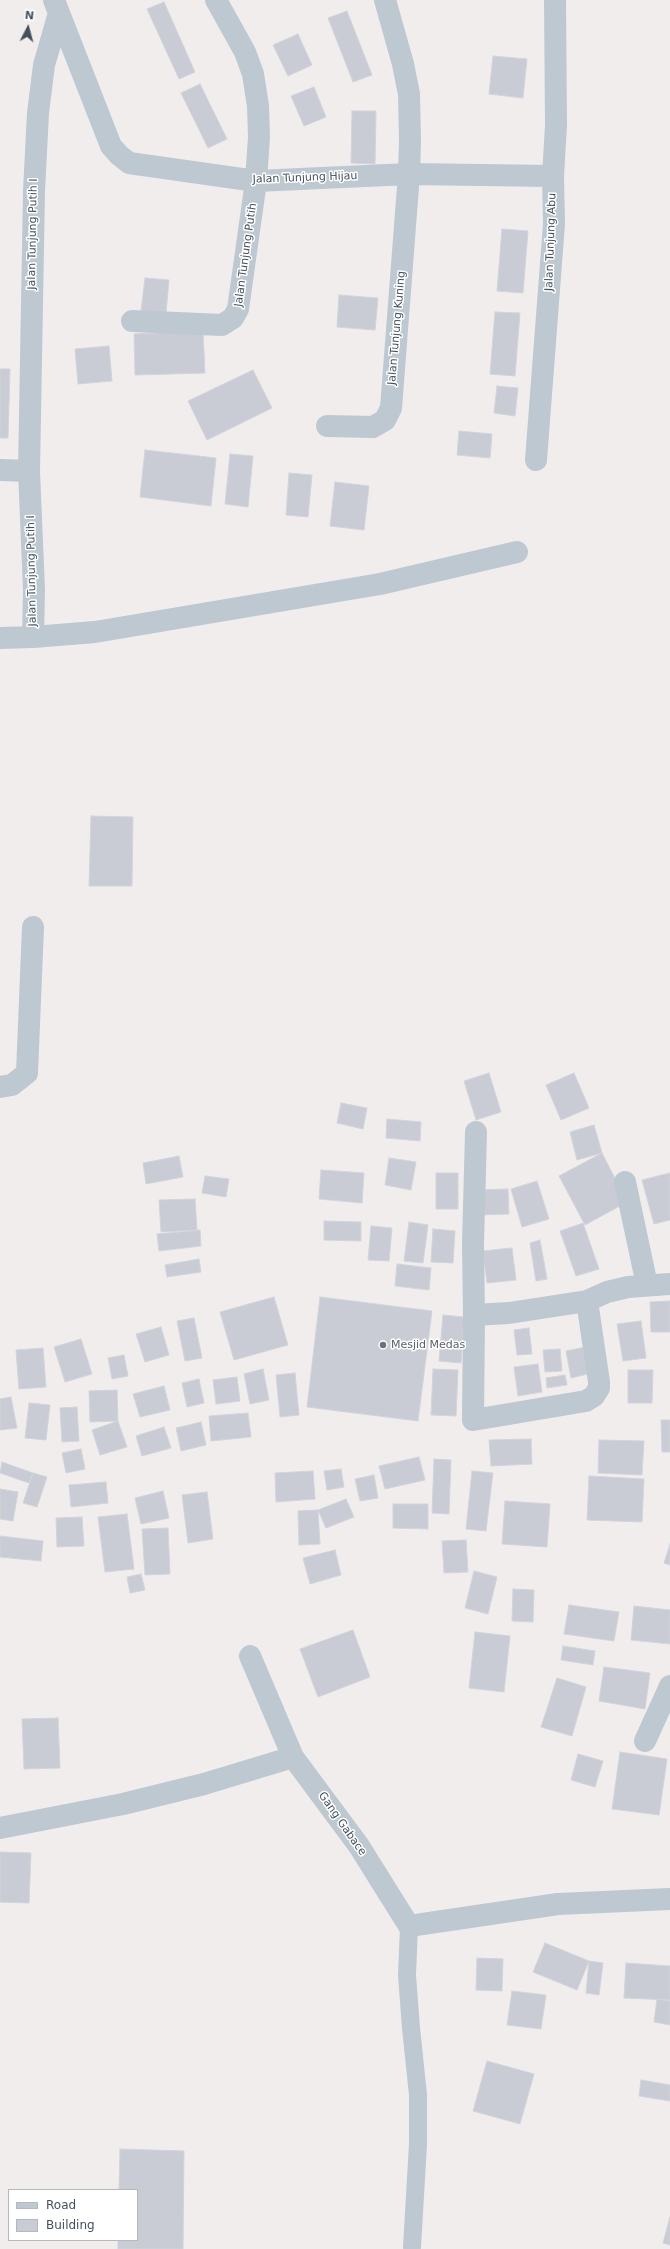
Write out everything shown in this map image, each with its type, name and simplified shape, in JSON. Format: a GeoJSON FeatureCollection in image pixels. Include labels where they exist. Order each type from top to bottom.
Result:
{"type":"FeatureCollection","features":[{"type":"Feature","properties":{"kind":"street","name":"Jalan Tunjung Putih"},"geometry":{"type":"LineString","coordinates":[[132,321],[219,325],[233,318],[238,309],[256,181],[259,138],[258,106],[253,74],[245,52],[221,12],[216,0]]}},
{"type":"Feature","properties":{"kind":"street"},"geometry":{"type":"LineString","coordinates":[[385,0],[401,56],[409,94],[409,174]]}},
{"type":"Feature","properties":{"kind":"street","name":"Jalan Tunjung Abu"},"geometry":{"type":"LineString","coordinates":[[536,460],[554,224],[553,176],[556,125],[555,0]]}},
{"type":"Feature","properties":{"kind":"street","name":"Jalan Tunjung Hijau"},"geometry":{"type":"LineString","coordinates":[[56,7],[109,140],[119,156],[130,163],[142,166],[256,181],[409,174],[553,176]]}},
{"type":"Feature","properties":{"kind":"street","name":"Jalan Tunjung Putih I"},"geometry":{"type":"LineString","coordinates":[[0,638],[33,637],[34,590],[29,472],[34,199],[38,113],[44,65],[56,7]]}},
{"type":"Feature","properties":{"kind":"street","name":"Jalan Tunjung Kuning"},"geometry":{"type":"LineString","coordinates":[[327,426],[373,427],[385,420],[391,408],[409,174]]}},
{"type":"Feature","properties":{"kind":"street"},"geometry":{"type":"LineString","coordinates":[[0,470],[29,472]]}},
{"type":"Feature","properties":{"kind":"street"},"geometry":{"type":"LineString","coordinates":[[33,637],[94,632],[380,584],[517,552]]}},
{"type":"Feature","properties":{"kind":"street"},"geometry":{"type":"LineString","coordinates":[[0,1087],[12,1085],[27,1073],[33,927]]}},
{"type":"Feature","properties":{"kind":"street"},"geometry":{"type":"LineString","coordinates":[[476,1132],[473,1244],[473,1420],[586,1401],[594,1396],[599,1382],[587,1301]]}},
{"type":"Feature","properties":{"kind":"street"},"geometry":{"type":"LineString","coordinates":[[625,1182],[647,1285]]}},
{"type":"Feature","properties":{"kind":"street"},"geometry":{"type":"LineString","coordinates":[[474,1315],[509,1313],[587,1301],[607,1292],[647,1285],[670,1284]]}},
{"type":"Feature","properties":{"kind":"street","name":"Gang Gabace"},"geometry":{"type":"LineString","coordinates":[[250,1656],[293,1757],[359,1846],[409,1926]]}},
{"type":"Feature","properties":{"kind":"street"},"geometry":{"type":"LineString","coordinates":[[645,1741],[670,1686]]}},
{"type":"Feature","properties":{"kind":"street"},"geometry":{"type":"LineString","coordinates":[[0,1828],[123,1804],[204,1784],[293,1757]]}},
{"type":"Feature","properties":{"kind":"street"},"geometry":{"type":"LineString","coordinates":[[409,1926],[558,1904],[670,1899]]}},
{"type":"Feature","properties":{"kind":"lane"},"geometry":{"type":"LineString","coordinates":[[409,1926],[408,1982],[418,2095],[418,2144],[412,2247]]}},
{"type":"Feature","properties":{"kind":"building"},"geometry":{"type":"Polygon","coordinates":[[[164,2],[195,72],[179,79],[147,9],[164,2]]]}},
{"type":"Feature","properties":{"kind":"building"},"geometry":{"type":"Polygon","coordinates":[[[347,11],[372,75],[353,82],[328,18],[347,11]]]}},
{"type":"Feature","properties":{"kind":"building"},"geometry":{"type":"Polygon","coordinates":[[[298,34],[312,65],[288,76],[273,45],[298,34]]]}},
{"type":"Feature","properties":{"kind":"building"},"geometry":{"type":"Polygon","coordinates":[[[493,56],[527,59],[523,98],[489,94],[493,56]]]}},
{"type":"Feature","properties":{"kind":"building"},"geometry":{"type":"Polygon","coordinates":[[[200,84],[227,139],[208,148],[181,93],[200,84]]]}},
{"type":"Feature","properties":{"kind":"building"},"geometry":{"type":"Polygon","coordinates":[[[314,87],[326,117],[304,126],[291,96],[314,87]]]}},
{"type":"Feature","properties":{"kind":"building"},"geometry":{"type":"Polygon","coordinates":[[[352,111],[376,111],[375,164],[351,163],[352,111]]]}},
{"type":"Feature","properties":{"kind":"building"},"geometry":{"type":"Polygon","coordinates":[[[502,229],[528,231],[523,293],[497,291],[502,229]]]}},
{"type":"Feature","properties":{"kind":"building"},"geometry":{"type":"Polygon","coordinates":[[[145,278],[169,280],[166,313],[141,311],[145,278]]]}},
{"type":"Feature","properties":{"kind":"building"},"geometry":{"type":"Polygon","coordinates":[[[339,295],[378,298],[375,330],[337,327],[339,295]]]}},
{"type":"Feature","properties":{"kind":"building"},"geometry":{"type":"Polygon","coordinates":[[[495,312],[520,313],[515,376],[490,374],[495,312]]]}},
{"type":"Feature","properties":{"kind":"building"},"geometry":{"type":"Polygon","coordinates":[[[203,331],[205,373],[135,375],[134,334],[203,331]]]}},
{"type":"Feature","properties":{"kind":"building"},"geometry":{"type":"Polygon","coordinates":[[[109,346],[112,381],[78,384],[75,349],[109,346]]]}},
{"type":"Feature","properties":{"kind":"building"},"geometry":{"type":"Polygon","coordinates":[[[0,369],[10,369],[8,438],[0,438],[0,369]]]}},
{"type":"Feature","properties":{"kind":"building"},"geometry":{"type":"Polygon","coordinates":[[[253,370],[272,408],[207,440],[188,401],[253,370]]]}},
{"type":"Feature","properties":{"kind":"building"},"geometry":{"type":"Polygon","coordinates":[[[497,386],[518,388],[515,416],[494,413],[497,386]]]}},
{"type":"Feature","properties":{"kind":"building"},"geometry":{"type":"Polygon","coordinates":[[[459,431],[492,434],[490,458],[457,455],[459,431]]]}},
{"type":"Feature","properties":{"kind":"building"},"geometry":{"type":"Polygon","coordinates":[[[145,450],[216,458],[211,506],[140,497],[145,450]]]}},
{"type":"Feature","properties":{"kind":"building"},"geometry":{"type":"Polygon","coordinates":[[[230,454],[253,456],[248,507],[225,504],[230,454]]]}},
{"type":"Feature","properties":{"kind":"building"},"geometry":{"type":"Polygon","coordinates":[[[289,473],[312,475],[308,517],[286,515],[289,473]]]}},
{"type":"Feature","properties":{"kind":"building"},"geometry":{"type":"Polygon","coordinates":[[[335,482],[369,486],[364,530],[330,526],[335,482]]]}},
{"type":"Feature","properties":{"kind":"building"},"geometry":{"type":"Polygon","coordinates":[[[91,816],[133,817],[132,886],[89,886],[91,816]]]}},
{"type":"Feature","properties":{"kind":"building"},"geometry":{"type":"Polygon","coordinates":[[[489,1073],[501,1112],[476,1120],[464,1081],[489,1073]]]}},
{"type":"Feature","properties":{"kind":"building"},"geometry":{"type":"Polygon","coordinates":[[[574,1073],[589,1108],[561,1120],[546,1085],[574,1073]]]}},
{"type":"Feature","properties":{"kind":"building"},"geometry":{"type":"Polygon","coordinates":[[[341,1103],[367,1108],[363,1129],[337,1123],[341,1103]]]}},
{"type":"Feature","properties":{"kind":"building"},"geometry":{"type":"Polygon","coordinates":[[[387,1119],[421,1122],[420,1141],[386,1138],[387,1119]]]}},
{"type":"Feature","properties":{"kind":"building"},"geometry":{"type":"Polygon","coordinates":[[[594,1125],[602,1153],[577,1160],[570,1132],[594,1125]]]}},
{"type":"Feature","properties":{"kind":"building"},"geometry":{"type":"Polygon","coordinates":[[[602,1153],[627,1202],[585,1225],[559,1176],[602,1153]]]}},
{"type":"Feature","properties":{"kind":"building"},"geometry":{"type":"Polygon","coordinates":[[[179,1156],[183,1177],[146,1184],[143,1163],[179,1156]]]}},
{"type":"Feature","properties":{"kind":"building"},"geometry":{"type":"Polygon","coordinates":[[[389,1158],[416,1162],[411,1190],[385,1185],[389,1158]]]}},
{"type":"Feature","properties":{"kind":"building"},"geometry":{"type":"Polygon","coordinates":[[[321,1170],[364,1173],[362,1203],[319,1199],[321,1170]]]}},
{"type":"Feature","properties":{"kind":"building"},"geometry":{"type":"Polygon","coordinates":[[[436,1173],[458,1173],[458,1209],[436,1209],[436,1173]]]}},
{"type":"Feature","properties":{"kind":"building"},"geometry":{"type":"Polygon","coordinates":[[[670,1173],[670,1220],[654,1224],[642,1180],[670,1173]]]}},
{"type":"Feature","properties":{"kind":"building"},"geometry":{"type":"Polygon","coordinates":[[[205,1176],[229,1179],[226,1197],[202,1193],[205,1176]]]}},
{"type":"Feature","properties":{"kind":"building"},"geometry":{"type":"Polygon","coordinates":[[[537,1181],[549,1219],[522,1227],[511,1189],[537,1181]]]}},
{"type":"Feature","properties":{"kind":"building"},"geometry":{"type":"Polygon","coordinates":[[[508,1189],[509,1214],[477,1215],[476,1190],[508,1189]]]}},
{"type":"Feature","properties":{"kind":"building"},"geometry":{"type":"Polygon","coordinates":[[[195,1199],[197,1230],[161,1232],[159,1200],[195,1199]]]}},
{"type":"Feature","properties":{"kind":"building"},"geometry":{"type":"Polygon","coordinates":[[[324,1221],[361,1222],[361,1241],[324,1240],[324,1221]]]}},
{"type":"Feature","properties":{"kind":"building"},"geometry":{"type":"Polygon","coordinates":[[[409,1222],[428,1225],[423,1263],[404,1261],[409,1222]]]}},
{"type":"Feature","properties":{"kind":"building"},"geometry":{"type":"Polygon","coordinates":[[[583,1223],[599,1269],[576,1276],[560,1231],[583,1223]]]}},
{"type":"Feature","properties":{"kind":"building"},"geometry":{"type":"Polygon","coordinates":[[[371,1226],[392,1228],[389,1261],[368,1260],[371,1226]]]}},
{"type":"Feature","properties":{"kind":"building"},"geometry":{"type":"Polygon","coordinates":[[[433,1229],[455,1231],[453,1263],[431,1262],[433,1229]]]}},
{"type":"Feature","properties":{"kind":"building"},"geometry":{"type":"Polygon","coordinates":[[[200,1230],[201,1246],[159,1251],[157,1234],[200,1230]]]}},
{"type":"Feature","properties":{"kind":"building"},"geometry":{"type":"Polygon","coordinates":[[[540,1240],[547,1279],[536,1281],[530,1243],[540,1240]]]}},
{"type":"Feature","properties":{"kind":"building"},"geometry":{"type":"Polygon","coordinates":[[[512,1248],[516,1280],[487,1283],[483,1251],[512,1248]]]}},
{"type":"Feature","properties":{"kind":"building"},"geometry":{"type":"Polygon","coordinates":[[[199,1259],[201,1272],[167,1277],[165,1265],[199,1259]]]}},
{"type":"Feature","properties":{"kind":"building"},"geometry":{"type":"Polygon","coordinates":[[[397,1264],[431,1268],[429,1290],[395,1286],[397,1264]]]}},
{"type":"Feature","properties":{"kind":"building"},"geometry":{"type":"Polygon","coordinates":[[[274,1297],[288,1345],[234,1360],[220,1312],[274,1297]]]}},
{"type":"Feature","properties":{"kind":"building"},"geometry":{"type":"Polygon","coordinates":[[[320,1297],[432,1311],[418,1421],[307,1407],[320,1297]]]}},
{"type":"Feature","properties":{"kind":"building"},"geometry":{"type":"Polygon","coordinates":[[[670,1301],[670,1332],[651,1332],[650,1302],[670,1301]]]}},
{"type":"Feature","properties":{"kind":"building"},"geometry":{"type":"Polygon","coordinates":[[[443,1315],[464,1317],[461,1363],[439,1361],[443,1315]]]}},
{"type":"Feature","properties":{"kind":"building"},"geometry":{"type":"Polygon","coordinates":[[[194,1318],[202,1358],[185,1361],[177,1321],[194,1318]]]}},
{"type":"Feature","properties":{"kind":"building"},"geometry":{"type":"Polygon","coordinates":[[[641,1321],[646,1358],[623,1361],[617,1324],[641,1321]]]}},
{"type":"Feature","properties":{"kind":"building"},"geometry":{"type":"Polygon","coordinates":[[[161,1327],[169,1355],[145,1362],[136,1334],[161,1327]]]}},
{"type":"Feature","properties":{"kind":"building"},"geometry":{"type":"Polygon","coordinates":[[[529,1328],[532,1354],[517,1355],[514,1330],[529,1328]]]}},
{"type":"Feature","properties":{"kind":"building"},"geometry":{"type":"Polygon","coordinates":[[[81,1339],[92,1374],[65,1382],[54,1347],[81,1339]]]}},
{"type":"Feature","properties":{"kind":"building"},"geometry":{"type":"Polygon","coordinates":[[[590,1346],[596,1372],[571,1378],[566,1351],[590,1346]]]}},
{"type":"Feature","properties":{"kind":"building"},"geometry":{"type":"Polygon","coordinates":[[[43,1348],[46,1387],[19,1389],[16,1350],[43,1348]]]}},
{"type":"Feature","properties":{"kind":"building"},"geometry":{"type":"Polygon","coordinates":[[[560,1349],[562,1371],[545,1372],[543,1350],[560,1349]]]}},
{"type":"Feature","properties":{"kind":"building"},"geometry":{"type":"Polygon","coordinates":[[[124,1355],[128,1376],[112,1379],[108,1358],[124,1355]]]}},
{"type":"Feature","properties":{"kind":"building"},"geometry":{"type":"Polygon","coordinates":[[[538,1364],[542,1392],[518,1396],[514,1367],[538,1364]]]}},
{"type":"Feature","properties":{"kind":"building"},"geometry":{"type":"Polygon","coordinates":[[[263,1369],[269,1400],[250,1404],[244,1374],[263,1369]]]}},
{"type":"Feature","properties":{"kind":"building"},"geometry":{"type":"Polygon","coordinates":[[[433,1369],[458,1370],[456,1416],[431,1415],[433,1369]]]}},
{"type":"Feature","properties":{"kind":"building"},"geometry":{"type":"Polygon","coordinates":[[[628,1370],[653,1370],[652,1403],[628,1403],[628,1370]]]}},
{"type":"Feature","properties":{"kind":"building"},"geometry":{"type":"Polygon","coordinates":[[[295,1373],[299,1415],[280,1417],[276,1375],[295,1373]]]}},
{"type":"Feature","properties":{"kind":"building"},"geometry":{"type":"Polygon","coordinates":[[[565,1375],[567,1385],[547,1388],[546,1378],[565,1375]]]}},
{"type":"Feature","properties":{"kind":"building"},"geometry":{"type":"Polygon","coordinates":[[[237,1377],[240,1401],[216,1404],[213,1380],[237,1377]]]}},
{"type":"Feature","properties":{"kind":"building"},"geometry":{"type":"Polygon","coordinates":[[[199,1379],[204,1403],[187,1407],[182,1383],[199,1379]]]}},
{"type":"Feature","properties":{"kind":"building"},"geometry":{"type":"Polygon","coordinates":[[[164,1386],[170,1410],[140,1417],[133,1394],[164,1386]]]}},
{"type":"Feature","properties":{"kind":"building"},"geometry":{"type":"Polygon","coordinates":[[[117,1390],[118,1421],[90,1422],[89,1391],[117,1390]]]}},
{"type":"Feature","properties":{"kind":"building"},"geometry":{"type":"Polygon","coordinates":[[[11,1397],[17,1428],[0,1430],[0,1399],[11,1397]]]}},
{"type":"Feature","properties":{"kind":"building"},"geometry":{"type":"Polygon","coordinates":[[[29,1403],[50,1405],[46,1440],[25,1438],[29,1403]]]}},
{"type":"Feature","properties":{"kind":"building"},"geometry":{"type":"Polygon","coordinates":[[[77,1407],[79,1441],[62,1442],[60,1408],[77,1407]]]}},
{"type":"Feature","properties":{"kind":"building"},"geometry":{"type":"Polygon","coordinates":[[[248,1413],[251,1437],[211,1441],[209,1416],[248,1413]]]}},
{"type":"Feature","properties":{"kind":"building"},"geometry":{"type":"Polygon","coordinates":[[[661,1420],[670,1420],[670,1452],[662,1452],[661,1420]]]}},
{"type":"Feature","properties":{"kind":"building"},"geometry":{"type":"Polygon","coordinates":[[[118,1421],[127,1447],[100,1455],[92,1430],[118,1421]]]}},
{"type":"Feature","properties":{"kind":"building"},"geometry":{"type":"Polygon","coordinates":[[[201,1422],[206,1445],[181,1451],[176,1428],[201,1422]]]}},
{"type":"Feature","properties":{"kind":"building"},"geometry":{"type":"Polygon","coordinates":[[[164,1427],[171,1448],[142,1456],[136,1436],[164,1427]]]}},
{"type":"Feature","properties":{"kind":"building"},"geometry":{"type":"Polygon","coordinates":[[[531,1439],[532,1464],[491,1466],[489,1440],[531,1439]]]}},
{"type":"Feature","properties":{"kind":"building"},"geometry":{"type":"Polygon","coordinates":[[[599,1440],[644,1441],[642,1475],[598,1473],[599,1440]]]}},
{"type":"Feature","properties":{"kind":"building"},"geometry":{"type":"Polygon","coordinates":[[[81,1449],[85,1469],[66,1473],[62,1453],[81,1449]]]}},
{"type":"Feature","properties":{"kind":"building"},"geometry":{"type":"Polygon","coordinates":[[[419,1457],[425,1480],[385,1489],[379,1466],[419,1457]]]}},
{"type":"Feature","properties":{"kind":"building"},"geometry":{"type":"Polygon","coordinates":[[[434,1459],[451,1460],[449,1514],[432,1513],[434,1459]]]}},
{"type":"Feature","properties":{"kind":"building"},"geometry":{"type":"Polygon","coordinates":[[[2,1462],[33,1473],[29,1483],[0,1473],[2,1462]]]}},
{"type":"Feature","properties":{"kind":"building"},"geometry":{"type":"Polygon","coordinates":[[[341,1469],[344,1487],[327,1490],[324,1471],[341,1469]]]}},
{"type":"Feature","properties":{"kind":"building"},"geometry":{"type":"Polygon","coordinates":[[[313,1471],[315,1499],[276,1502],[275,1473],[313,1471]]]}},
{"type":"Feature","properties":{"kind":"building"},"geometry":{"type":"Polygon","coordinates":[[[472,1471],[493,1473],[486,1531],[466,1529],[472,1471]]]}},
{"type":"Feature","properties":{"kind":"building"},"geometry":{"type":"Polygon","coordinates":[[[33,1473],[47,1477],[37,1507],[23,1503],[33,1473]]]}},
{"type":"Feature","properties":{"kind":"building"},"geometry":{"type":"Polygon","coordinates":[[[374,1475],[378,1498],[360,1501],[355,1479],[374,1475]]]}},
{"type":"Feature","properties":{"kind":"building"},"geometry":{"type":"Polygon","coordinates":[[[589,1476],[644,1479],[642,1522],[587,1520],[589,1476]]]}},
{"type":"Feature","properties":{"kind":"building"},"geometry":{"type":"Polygon","coordinates":[[[106,1482],[108,1503],[71,1507],[69,1485],[106,1482]]]}},
{"type":"Feature","properties":{"kind":"building"},"geometry":{"type":"Polygon","coordinates":[[[0,1489],[18,1492],[13,1521],[0,1519],[0,1489]]]}},
{"type":"Feature","properties":{"kind":"building"},"geometry":{"type":"Polygon","coordinates":[[[163,1491],[169,1518],[141,1524],[135,1498],[163,1491]]]}},
{"type":"Feature","properties":{"kind":"building"},"geometry":{"type":"Polygon","coordinates":[[[207,1492],[213,1539],[188,1543],[182,1495],[207,1492]]]}},
{"type":"Feature","properties":{"kind":"building"},"geometry":{"type":"Polygon","coordinates":[[[346,1499],[354,1517],[326,1528],[318,1510],[346,1499]]]}},
{"type":"Feature","properties":{"kind":"building"},"geometry":{"type":"Polygon","coordinates":[[[505,1501],[550,1504],[547,1547],[502,1544],[505,1501]]]}},
{"type":"Feature","properties":{"kind":"building"},"geometry":{"type":"Polygon","coordinates":[[[393,1504],[428,1504],[428,1529],[393,1528],[393,1504]]]}},
{"type":"Feature","properties":{"kind":"building"},"geometry":{"type":"Polygon","coordinates":[[[318,1510],[320,1544],[299,1545],[298,1511],[318,1510]]]}},
{"type":"Feature","properties":{"kind":"building"},"geometry":{"type":"Polygon","coordinates":[[[127,1514],[134,1569],[105,1572],[98,1517],[127,1514]]]}},
{"type":"Feature","properties":{"kind":"building"},"geometry":{"type":"Polygon","coordinates":[[[82,1517],[84,1546],[57,1547],[56,1518],[82,1517]]]}},
{"type":"Feature","properties":{"kind":"building"},"geometry":{"type":"Polygon","coordinates":[[[168,1528],[170,1574],[145,1575],[142,1529],[168,1528]]]}},
{"type":"Feature","properties":{"kind":"building"},"geometry":{"type":"Polygon","coordinates":[[[0,1536],[43,1541],[41,1561],[0,1557],[0,1536]]]}},
{"type":"Feature","properties":{"kind":"building"},"geometry":{"type":"Polygon","coordinates":[[[466,1540],[468,1572],[444,1573],[442,1541],[466,1540]]]}},
{"type":"Feature","properties":{"kind":"building"},"geometry":{"type":"Polygon","coordinates":[[[670,1544],[670,1565],[664,1563],[670,1544]]]}},
{"type":"Feature","properties":{"kind":"building"},"geometry":{"type":"Polygon","coordinates":[[[335,1550],[341,1575],[310,1584],[303,1558],[335,1550]]]}},
{"type":"Feature","properties":{"kind":"building"},"geometry":{"type":"Polygon","coordinates":[[[474,1571],[497,1577],[488,1614],[465,1608],[474,1571]]]}},
{"type":"Feature","properties":{"kind":"building"},"geometry":{"type":"Polygon","coordinates":[[[141,1574],[145,1590],[130,1593],[127,1577],[141,1574]]]}},
{"type":"Feature","properties":{"kind":"building"},"geometry":{"type":"Polygon","coordinates":[[[513,1589],[534,1590],[533,1622],[512,1621],[513,1589]]]}},
{"type":"Feature","properties":{"kind":"building"},"geometry":{"type":"Polygon","coordinates":[[[569,1605],[619,1612],[614,1641],[564,1634],[569,1605]]]}},
{"type":"Feature","properties":{"kind":"building"},"geometry":{"type":"Polygon","coordinates":[[[634,1606],[670,1610],[670,1644],[631,1640],[634,1606]]]}},
{"type":"Feature","properties":{"kind":"building"},"geometry":{"type":"Polygon","coordinates":[[[353,1630],[370,1677],[318,1697],[300,1649],[353,1630]]]}},
{"type":"Feature","properties":{"kind":"building"},"geometry":{"type":"Polygon","coordinates":[[[475,1632],[510,1636],[504,1692],[469,1688],[475,1632]]]}},
{"type":"Feature","properties":{"kind":"building"},"geometry":{"type":"Polygon","coordinates":[[[563,1646],[595,1651],[593,1665],[561,1660],[563,1646]]]}},
{"type":"Feature","properties":{"kind":"building"},"geometry":{"type":"Polygon","coordinates":[[[604,1667],[650,1673],[645,1709],[599,1701],[604,1667]]]}},
{"type":"Feature","properties":{"kind":"building"},"geometry":{"type":"Polygon","coordinates":[[[557,1678],[586,1687],[572,1736],[541,1727],[557,1678]]]}},
{"type":"Feature","properties":{"kind":"building"},"geometry":{"type":"Polygon","coordinates":[[[58,1718],[60,1768],[24,1769],[22,1719],[58,1718]]]}},
{"type":"Feature","properties":{"kind":"building"},"geometry":{"type":"Polygon","coordinates":[[[620,1752],[667,1759],[659,1815],[612,1809],[620,1752]]]}},
{"type":"Feature","properties":{"kind":"building"},"geometry":{"type":"Polygon","coordinates":[[[578,1754],[603,1761],[595,1787],[571,1780],[578,1754]]]}},
{"type":"Feature","properties":{"kind":"building"},"geometry":{"type":"Polygon","coordinates":[[[0,1852],[31,1853],[29,1903],[0,1902],[0,1852]]]}},
{"type":"Feature","properties":{"kind":"building"},"geometry":{"type":"Polygon","coordinates":[[[545,1943],[589,1961],[577,1990],[533,1972],[545,1943]]]}},
{"type":"Feature","properties":{"kind":"building"},"geometry":{"type":"Polygon","coordinates":[[[477,1958],[503,1959],[502,1991],[476,1990],[477,1958]]]}},
{"type":"Feature","properties":{"kind":"building"},"geometry":{"type":"Polygon","coordinates":[[[589,1961],[603,1963],[599,1995],[586,1993],[589,1961]]]}},
{"type":"Feature","properties":{"kind":"building"},"geometry":{"type":"Polygon","coordinates":[[[626,1963],[670,1966],[670,2000],[624,1998],[626,1963]]]}},
{"type":"Feature","properties":{"kind":"building"},"geometry":{"type":"Polygon","coordinates":[[[512,1991],[546,1995],[541,2029],[507,2025],[512,1991]]]}},
{"type":"Feature","properties":{"kind":"building"},"geometry":{"type":"Polygon","coordinates":[[[657,1999],[670,2001],[670,2025],[654,2022],[657,1999]]]}},
{"type":"Feature","properties":{"kind":"building"},"geometry":{"type":"Polygon","coordinates":[[[487,2061],[534,2074],[520,2124],[473,2111],[487,2061]]]}},
{"type":"Feature","properties":{"kind":"building"},"geometry":{"type":"Polygon","coordinates":[[[641,2080],[670,2085],[670,2101],[639,2096],[641,2080]]]}},
{"type":"Feature","properties":{"kind":"building"},"geometry":{"type":"Polygon","coordinates":[[[120,2149],[184,2151],[183,2249],[118,2249],[118,2241],[138,2241],[138,2189],[119,2189],[120,2149]]]}},
{"type":"Feature","properties":{"kind":"building"},"geometry":{"type":"Polygon","coordinates":[[[670,2217],[670,2245],[663,2243],[670,2217]]]}},
{"type":"Feature","properties":{"kind":"place","name":"Mesjid Medas"},"geometry":{"type":"Point","coordinates":[383,1345]}}]}
